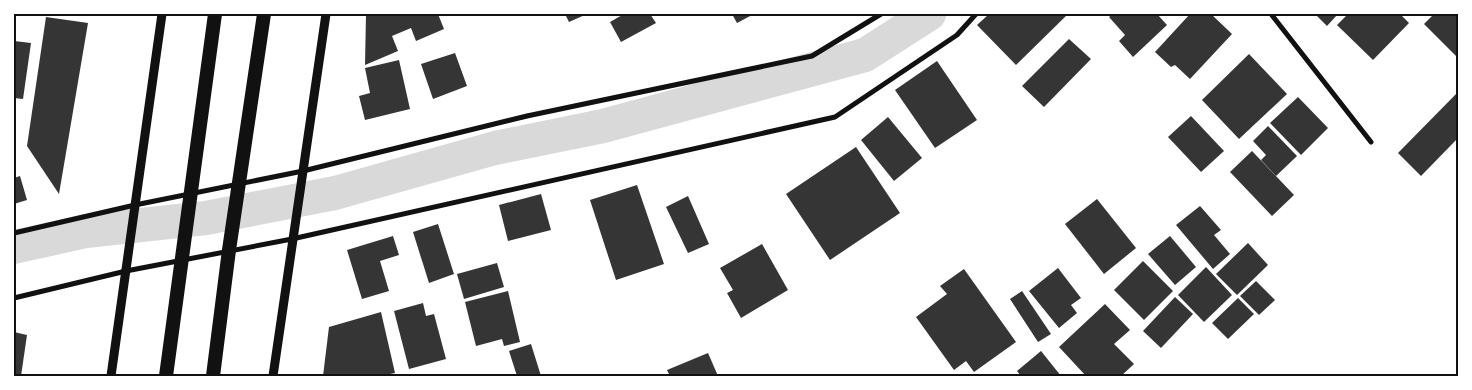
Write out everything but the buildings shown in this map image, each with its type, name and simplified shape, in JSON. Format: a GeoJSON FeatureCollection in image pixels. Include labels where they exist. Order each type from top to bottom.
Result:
{"type":"FeatureCollection","features":[{"type":"Feature","properties":{"kind":"highway"},"geometry":{"type":"LineString","coordinates":[[166,376],[215,14]]}},
{"type":"Feature","properties":{"kind":"highway"},"geometry":{"type":"LineString","coordinates":[[213,376],[229,250],[264,14]]}},
{"type":"Feature","properties":{"kind":"street"},"geometry":{"type":"LineString","coordinates":[[111,376],[162,14]]}},
{"type":"Feature","properties":{"kind":"street"},"geometry":{"type":"LineString","coordinates":[[273,376],[326,14]]}},
{"type":"Feature","properties":{"kind":"street"},"geometry":{"type":"LineString","coordinates":[[14,233],[135,205],[303,170],[526,116],[812,56],[880,14]]}},
{"type":"Feature","properties":{"kind":"street"},"geometry":{"type":"LineString","coordinates":[[14,298],[835,117],[957,36],[976,14]]}},
{"type":"Feature","properties":{"kind":"street"},"geometry":{"type":"LineString","coordinates":[[1271,14],[1371,142]]}},
{"type":"Feature","properties":{"kind":"waterway"},"geometry":{"type":"LineString","coordinates":[[14,247],[86,231],[206,218],[335,193],[495,148],[603,126],[865,55],[929,14]]}}]}
